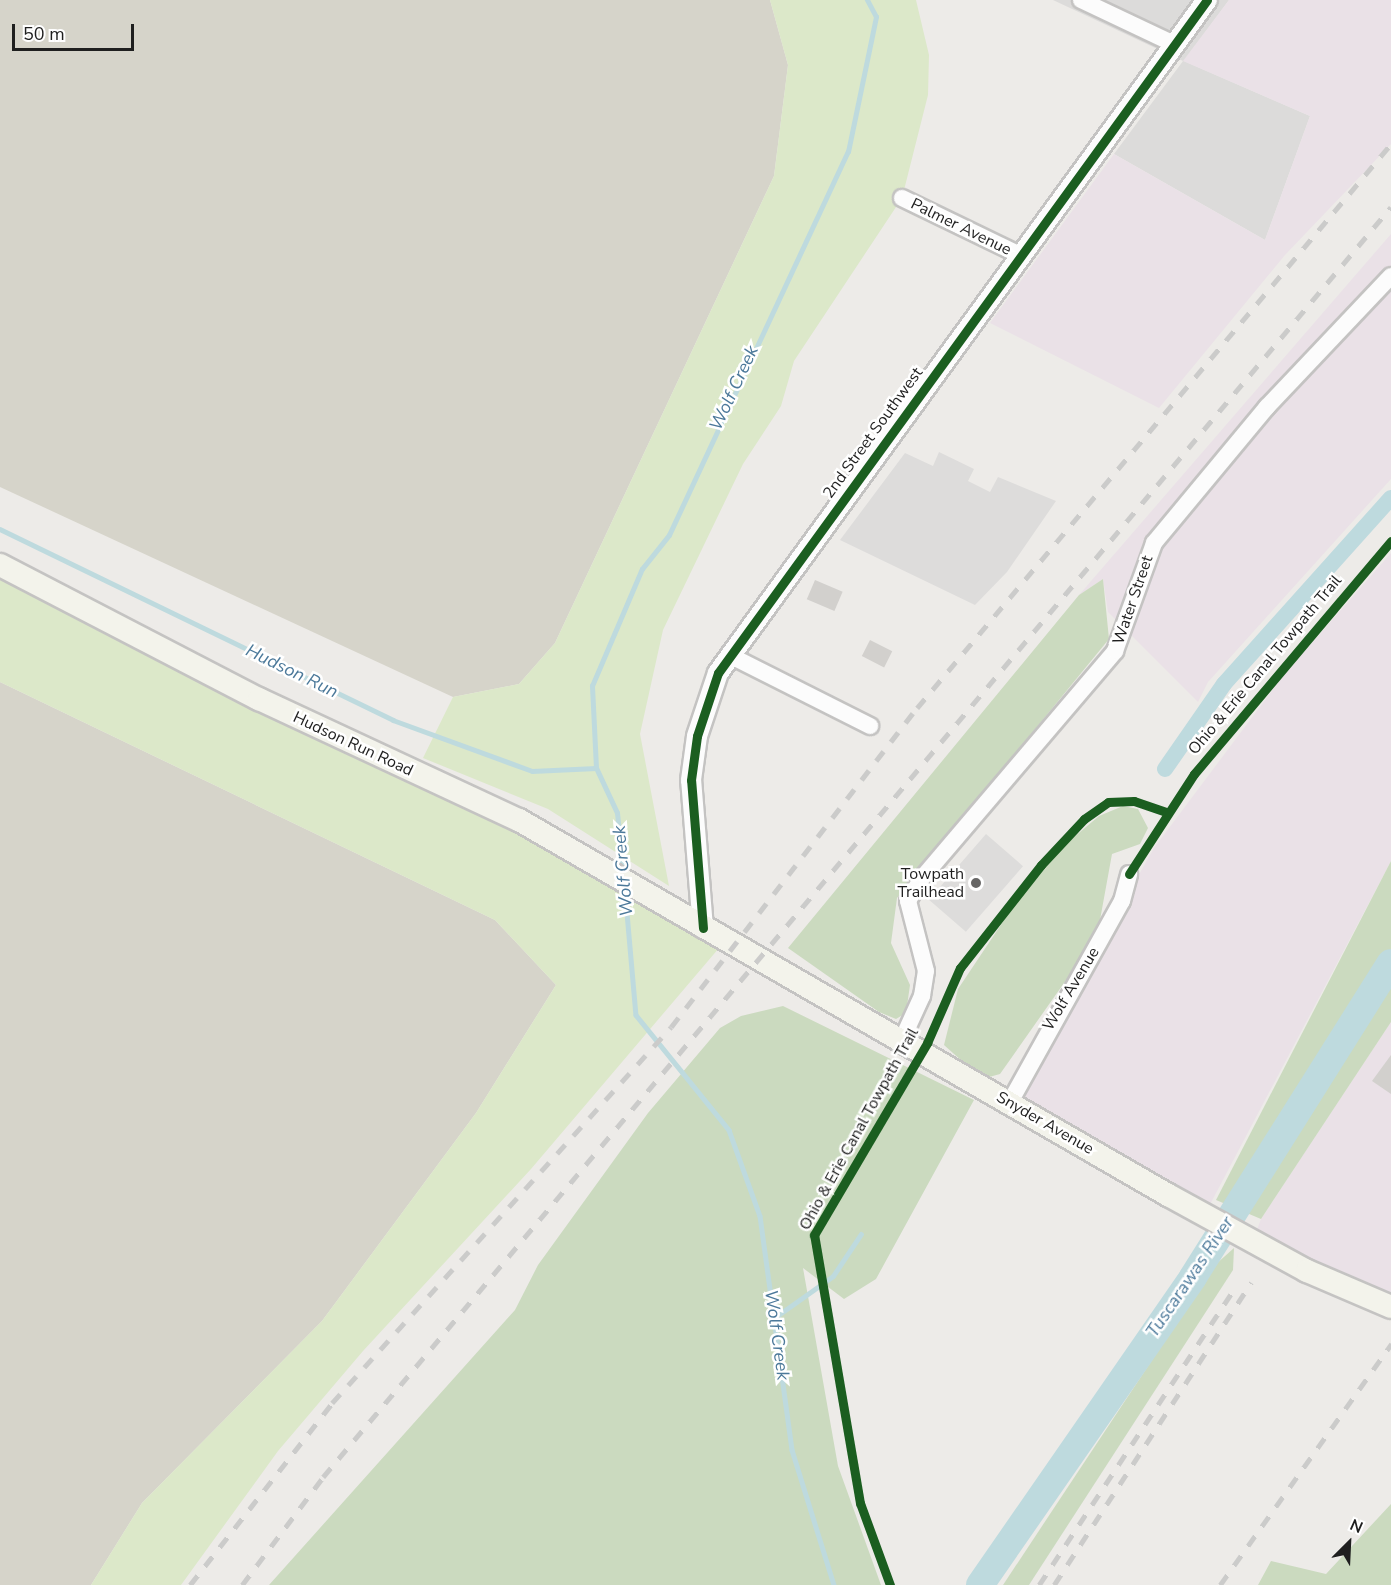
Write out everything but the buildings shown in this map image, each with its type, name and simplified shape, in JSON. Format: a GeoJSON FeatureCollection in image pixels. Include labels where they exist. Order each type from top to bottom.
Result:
{"type":"FeatureCollection","features":[{"type":"Feature","properties":{"kind":"main road","name":"Hudson Run Road"},"geometry":{"type":"LineString","coordinates":[[0,565],[259,699],[519,820],[703,928]]}},
{"type":"Feature","properties":{"kind":"main road","name":"Snyder Avenue"},"geometry":{"type":"LineString","coordinates":[[703,928],[1010,1102],[1168,1195],[1263,1246],[1391,1307]]}},
{"type":"Feature","properties":{"kind":"street"},"geometry":{"type":"LineString","coordinates":[[1081,0],[1174,44]]}},
{"type":"Feature","properties":{"kind":"street","name":"2nd Street Southwest"},"geometry":{"type":"LineString","coordinates":[[703,928],[691,780],[697,736],[729,655],[1207,0]]}},
{"type":"Feature","properties":{"kind":"street","name":"Palmer Avenue"},"geometry":{"type":"LineString","coordinates":[[902,198],[1020,255]]}},
{"type":"Feature","properties":{"kind":"street","name":"Water Street"},"geometry":{"type":"LineString","coordinates":[[901,1042],[922,996],[926,971],[908,901],[922,878],[1115,651],[1154,543],[1267,407],[1391,276]]}},
{"type":"Feature","properties":{"kind":"street"},"geometry":{"type":"LineString","coordinates":[[729,655],[870,726]]}},
{"type":"Feature","properties":{"kind":"street","name":"Wolf Avenue"},"geometry":{"type":"LineString","coordinates":[[1010,1102],[1122,901],[1129,874]]}},
{"type":"Feature","properties":{"kind":"shaded area"},"geometry":{"type":"Polygon","coordinates":[[[0,0],[770,0],[788,65],[774,176],[555,643],[519,684],[453,697],[0,487],[0,0]]]}},
{"type":"Feature","properties":{"kind":"shaded area"},"geometry":{"type":"Polygon","coordinates":[[[1053,0],[1229,0],[1184,61],[1310,116],[1265,240],[1114,154],[1183,61],[1053,0]]]}},
{"type":"Feature","properties":{"kind":"shaded area"},"geometry":{"type":"Polygon","coordinates":[[[1229,0],[1391,0],[1391,144],[1285,255],[1159,408],[990,323],[1114,154],[1265,240],[1310,116],[1183,61],[1229,0]]]}},
{"type":"Feature","properties":{"kind":"shaded area"},"geometry":{"type":"Polygon","coordinates":[[[1391,234],[1391,479],[1208,682],[1198,702],[1108,612],[1103,579],[1079,595],[1391,234]]]}},
{"type":"Feature","properties":{"kind":"shaded area"},"geometry":{"type":"Polygon","coordinates":[[[939,452],[974,469],[968,481],[990,492],[998,477],[1056,501],[1007,572],[975,605],[840,540],[905,453],[933,466],[939,452]]]}},
{"type":"Feature","properties":{"kind":"shaded area"},"geometry":{"type":"Polygon","coordinates":[[[1391,553],[1391,861],[1205,1214],[1010,1102],[1154,848],[1283,676],[1391,553]]]}},
{"type":"Feature","properties":{"kind":"shaded area"},"geometry":{"type":"Polygon","coordinates":[[[0,682],[495,920],[556,985],[476,1113],[322,1321],[142,1503],[91,1585],[0,1585],[0,682]]]}},
{"type":"Feature","properties":{"kind":"shaded area","name":"Towpath Trailhead"},"geometry":{"type":"Polygon","coordinates":[[[986,834],[1023,866],[966,932],[929,900],[986,834]]]}},
{"type":"Feature","properties":{"kind":"shaded area"},"geometry":{"type":"Polygon","coordinates":[[[1391,1022],[1391,1307],[1250,1248],[1261,1219],[1391,1022]]]}},
{"type":"Feature","properties":{"kind":"green space"},"geometry":{"type":"Polygon","coordinates":[[[770,0],[916,0],[929,55],[928,95],[902,198],[794,361],[781,406],[743,464],[663,630],[640,734],[669,886],[548,809],[423,758],[453,697],[519,684],[555,643],[774,176],[788,65],[770,0]]]}},
{"type":"Feature","properties":{"kind":"green space"},"geometry":{"type":"Polygon","coordinates":[[[0,565],[725,941],[531,1169],[363,1351],[278,1451],[181,1585],[91,1585],[142,1503],[322,1321],[476,1113],[556,985],[495,920],[0,682],[0,565]]]}},
{"type":"Feature","properties":{"kind":"green space"},"geometry":{"type":"Polygon","coordinates":[[[1103,579],[1109,639],[897,898],[891,943],[910,985],[906,1013],[896,1019],[879,1012],[788,948],[1079,595],[1103,579]]]}},
{"type":"Feature","properties":{"kind":"green space"},"geometry":{"type":"Polygon","coordinates":[[[1123,806],[1138,809],[1148,828],[1140,844],[1112,854],[1100,920],[1076,966],[1000,1074],[982,1079],[944,1045],[958,989],[1041,865],[1099,816],[1123,806]]]}},
{"type":"Feature","properties":{"kind":"green space"},"geometry":{"type":"Polygon","coordinates":[[[1391,861],[1391,1022],[1261,1219],[1216,1200],[1391,861]]]}},
{"type":"Feature","properties":{"kind":"green space"},"geometry":{"type":"Polygon","coordinates":[[[783,1006],[974,1100],[876,1279],[844,1299],[803,1268],[838,1466],[881,1585],[269,1585],[515,1310],[538,1265],[648,1113],[720,1028],[741,1016],[783,1006]]]}},
{"type":"Feature","properties":{"kind":"green space"},"geometry":{"type":"Polygon","coordinates":[[[1234,1248],[1233,1270],[1029,1585],[1003,1585],[1215,1265],[1234,1248]]]}},
{"type":"Feature","properties":{"kind":"green space"},"geometry":{"type":"Polygon","coordinates":[[[1391,1504],[1391,1585],[1258,1585],[1271,1561],[1326,1574],[1391,1504]]]}},
{"type":"Feature","properties":{"kind":"waterway","name":"Wolf Creek"},"geometry":{"type":"LineString","coordinates":[[623,872],[617,813],[596,768],[592,686],[642,569],[669,535],[848,152],[876,17],[867,0]]}},
{"type":"Feature","properties":{"kind":"waterway"},"geometry":{"type":"LineString","coordinates":[[1165,769],[1224,684],[1391,498]]}},
{"type":"Feature","properties":{"kind":"waterway","name":"Hudson Run"},"geometry":{"type":"LineString","coordinates":[[0,529],[393,720],[532,771],[596,768]]}},
{"type":"Feature","properties":{"kind":"waterway","name":"Wolf Creek"},"geometry":{"type":"LineString","coordinates":[[625,890],[636,1015],[729,1130],[760,1216],[792,1450],[834,1585]]}},
{"type":"Feature","properties":{"kind":"waterway","name":"Tuscarawas River"},"geometry":{"type":"LineString","coordinates":[[980,1585],[1193,1277],[1391,963]]}},
{"type":"Feature","properties":{"kind":"waterway"},"geometry":{"type":"LineString","coordinates":[[774,1318],[833,1276],[861,1234]]}},
{"type":"Feature","properties":{"kind":"railway"},"geometry":{"type":"LineString","coordinates":[[190,1585],[332,1403],[671,1027],[917,708],[1391,144]]}},
{"type":"Feature","properties":{"kind":"railway"},"geometry":{"type":"LineString","coordinates":[[242,1585],[323,1477],[1391,207]]}},
{"type":"Feature","properties":{"kind":"railway"},"geometry":{"type":"LineString","coordinates":[[1054,1585],[1251,1283]]}},
{"type":"Feature","properties":{"kind":"railway"},"geometry":{"type":"LineString","coordinates":[[1039,1585],[1237,1285]]}},
{"type":"Feature","properties":{"kind":"railway"},"geometry":{"type":"LineString","coordinates":[[1220,1585],[1391,1344]]}},
{"type":"Feature","properties":{"kind":"cycle path"},"geometry":{"type":"LineString","coordinates":[[703,928],[691,780],[697,736],[718,673],[1207,0]]}},
{"type":"Feature","properties":{"kind":"cycle path","name":"Ohio & Erie Canal Towpath Trail"},"geometry":{"type":"LineString","coordinates":[[1129,874],[1194,774],[1391,541]]}},
{"type":"Feature","properties":{"kind":"cycle path","name":"Ohio & Erie Canal Towpath Trail"},"geometry":{"type":"LineString","coordinates":[[890,1585],[860,1503],[814,1235],[927,1043],[960,968],[1041,865],[1084,819],[1108,802],[1134,801],[1166,812]]}},
{"type":"Feature","properties":{"kind":"place","name":"Towpath Trailhead"},"geometry":{"type":"Point","coordinates":[976,883]}}]}
